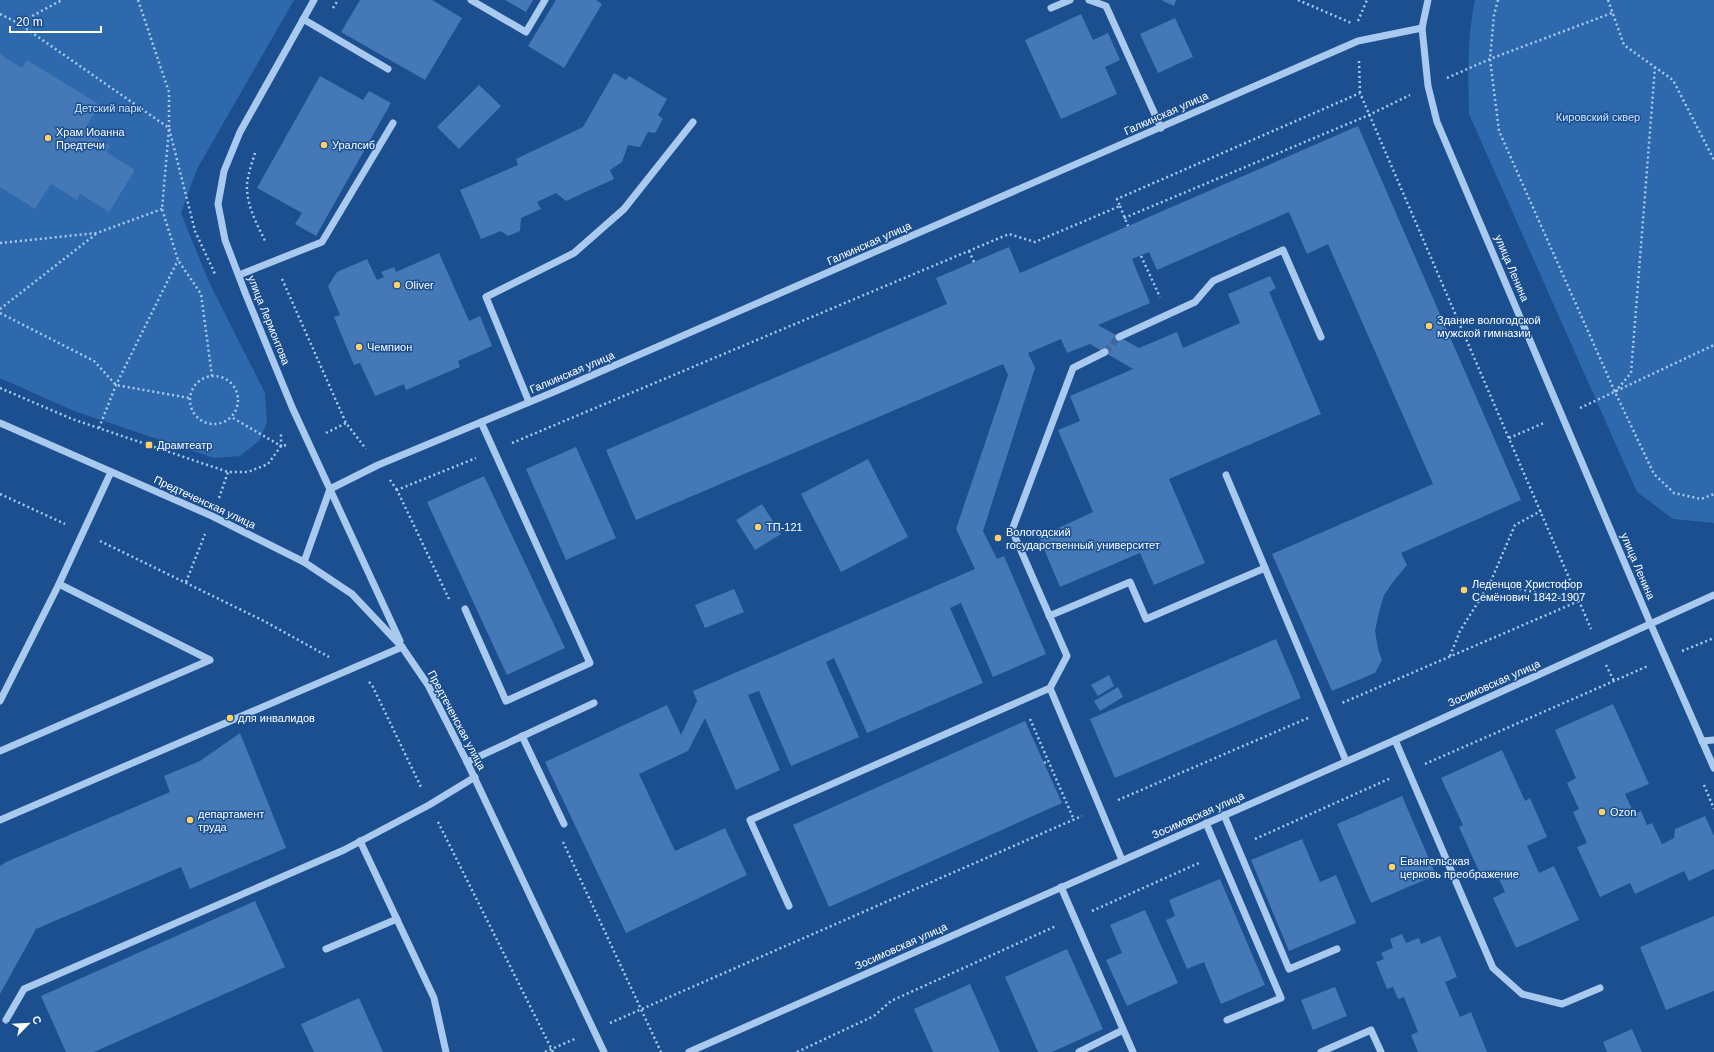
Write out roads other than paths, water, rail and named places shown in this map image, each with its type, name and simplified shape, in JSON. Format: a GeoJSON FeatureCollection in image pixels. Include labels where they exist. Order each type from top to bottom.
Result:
{"type":"FeatureCollection","features":[{"type":"Feature","properties":{"kind":"street","name":"улица Лермонтова"},"geometry":{"type":"LineString","coordinates":[[314,0],[240,132],[224,171],[218,204],[225,240],[308,442],[402,647]]}},
{"type":"Feature","properties":{"kind":"street"},"geometry":{"type":"LineString","coordinates":[[471,0],[526,32],[545,0]]}},
{"type":"Feature","properties":{"kind":"street"},"geometry":{"type":"LineString","coordinates":[[1051,8],[1070,0]]}},
{"type":"Feature","properties":{"kind":"street"},"geometry":{"type":"LineString","coordinates":[[1089,0],[1106,6],[1161,128]]}},
{"type":"Feature","properties":{"kind":"street","name":"улица Ленина"},"geometry":{"type":"LineString","coordinates":[[1428,0],[1422,28],[1428,86],[1437,122],[1651,625],[1714,768]]}},
{"type":"Feature","properties":{"kind":"street"},"geometry":{"type":"LineString","coordinates":[[303,19],[388,69]]}},
{"type":"Feature","properties":{"kind":"street","name":"Галкинская улица"},"geometry":{"type":"LineString","coordinates":[[330,489],[378,465],[529,402],[1358,42],[1422,28]]}},
{"type":"Feature","properties":{"kind":"street"},"geometry":{"type":"LineString","coordinates":[[529,402],[486,297],[574,253],[624,209],[693,122]]}},
{"type":"Feature","properties":{"kind":"street"},"geometry":{"type":"LineString","coordinates":[[239,275],[322,242],[393,123]]}},
{"type":"Feature","properties":{"kind":"street"},"geometry":{"type":"LineString","coordinates":[[1119,337],[1195,302],[1213,281],[1283,250],[1321,337]]}},
{"type":"Feature","properties":{"kind":"street"},"geometry":{"type":"LineString","coordinates":[[789,906],[750,820],[1050,688],[1067,656],[1012,530],[1073,368],[1105,352]]}},
{"type":"Feature","properties":{"kind":"street"},"geometry":{"type":"LineString","coordinates":[[465,609],[506,701],[590,663],[481,422]]}},
{"type":"Feature","properties":{"kind":"street","name":"Предтеченская улица"},"geometry":{"type":"LineString","coordinates":[[0,423],[212,516],[304,562],[352,594],[402,647],[428,685],[467,762],[604,1052]]}},
{"type":"Feature","properties":{"kind":"street"},"geometry":{"type":"LineString","coordinates":[[0,701],[59,584],[111,472]]}},
{"type":"Feature","properties":{"kind":"street"},"geometry":{"type":"LineString","coordinates":[[1226,475],[1346,761]]}},
{"type":"Feature","properties":{"kind":"street"},"geometry":{"type":"LineString","coordinates":[[304,562],[330,489]]}},
{"type":"Feature","properties":{"kind":"street"},"geometry":{"type":"LineString","coordinates":[[1049,616],[1130,582],[1146,619],[1265,568]]}},
{"type":"Feature","properties":{"kind":"street"},"geometry":{"type":"LineString","coordinates":[[0,751],[210,660],[59,584]]}},
{"type":"Feature","properties":{"kind":"street","name":"Зосимовская улица"},"geometry":{"type":"LineString","coordinates":[[689,1052],[1395,740],[1651,625],[1714,595]]}},
{"type":"Feature","properties":{"kind":"street"},"geometry":{"type":"LineString","coordinates":[[0,820],[402,647]]}},
{"type":"Feature","properties":{"kind":"street"},"geometry":{"type":"LineString","coordinates":[[1050,688],[1122,860]]}},
{"type":"Feature","properties":{"kind":"street"},"geometry":{"type":"LineString","coordinates":[[467,762],[594,703]]}},
{"type":"Feature","properties":{"kind":"street"},"geometry":{"type":"LineString","coordinates":[[522,736],[564,824]]}},
{"type":"Feature","properties":{"kind":"street"},"geometry":{"type":"LineString","coordinates":[[1395,740],[1493,968],[1522,994],[1562,1004],[1600,988]]}},
{"type":"Feature","properties":{"kind":"street"},"geometry":{"type":"LineString","coordinates":[[1702,741],[1714,740]]}},
{"type":"Feature","properties":{"kind":"street"},"geometry":{"type":"LineString","coordinates":[[6,1020],[24,989],[344,850],[429,805],[474,777]]}},
{"type":"Feature","properties":{"kind":"street"},"geometry":{"type":"LineString","coordinates":[[1224,815],[1289,969],[1337,949]]}},
{"type":"Feature","properties":{"kind":"street"},"geometry":{"type":"LineString","coordinates":[[1206,823],[1281,998],[1227,1020]]}},
{"type":"Feature","properties":{"kind":"street"},"geometry":{"type":"LineString","coordinates":[[360,841],[434,998],[446,1052]]}},
{"type":"Feature","properties":{"kind":"street"},"geometry":{"type":"LineString","coordinates":[[1061,887],[1133,1052]]}},
{"type":"Feature","properties":{"kind":"street"},"geometry":{"type":"LineString","coordinates":[[326,949],[397,919]]}},
{"type":"Feature","properties":{"kind":"street"},"geometry":{"type":"LineString","coordinates":[[1079,1052],[1123,1030]]}},
{"type":"Feature","properties":{"kind":"street"},"geometry":{"type":"LineString","coordinates":[[1321,1052],[1371,1030],[1381,1052]]}},
{"type":"Feature","properties":{"kind":"tunnel"},"geometry":{"type":"LineString","coordinates":[[1105,352],[1119,337]]}},
{"type":"Feature","properties":{"kind":"place","name":"Храм Иоанна Предтечи"},"geometry":{"type":"Point","coordinates":[48,138]}},
{"type":"Feature","properties":{"kind":"place","name":"Уралсиб"},"geometry":{"type":"Point","coordinates":[324,145]}},
{"type":"Feature","properties":{"kind":"place","name":"Oliver"},"geometry":{"type":"Point","coordinates":[397,285]}},
{"type":"Feature","properties":{"kind":"place","name":"Здание вологодской мужской гимназии"},"geometry":{"type":"Point","coordinates":[1429,326]}},
{"type":"Feature","properties":{"kind":"place","name":"Чемпион"},"geometry":{"type":"Point","coordinates":[359,347]}},
{"type":"Feature","properties":{"kind":"place","name":"Драмтеатр"},"geometry":{"type":"Point","coordinates":[149,445]}},
{"type":"Feature","properties":{"kind":"place","name":"ТП-121"},"geometry":{"type":"Point","coordinates":[758,527]}},
{"type":"Feature","properties":{"kind":"place","name":"Вологодский государственный университет"},"geometry":{"type":"Point","coordinates":[998,538]}},
{"type":"Feature","properties":{"kind":"place","name":"Леденцов Христофор Семёнович 1842-1907"},"geometry":{"type":"Point","coordinates":[1464,590]}},
{"type":"Feature","properties":{"kind":"place","name":"для инвалидов"},"geometry":{"type":"Point","coordinates":[230,718]}},
{"type":"Feature","properties":{"kind":"place","name":"Ozon"},"geometry":{"type":"Point","coordinates":[1602,812]}},
{"type":"Feature","properties":{"kind":"place","name":"департамент труда"},"geometry":{"type":"Point","coordinates":[190,820]}},
{"type":"Feature","properties":{"kind":"place","name":"Евангельская церковь преображение"},"geometry":{"type":"Point","coordinates":[1392,867]}},
{"type":"Feature","properties":{"kind":"park label","name":"Детский парк"},"geometry":{"type":"Point","coordinates":[108,108]}},
{"type":"Feature","properties":{"kind":"park label","name":"Кировский сквер"},"geometry":{"type":"Point","coordinates":[1598,117]}}]}
